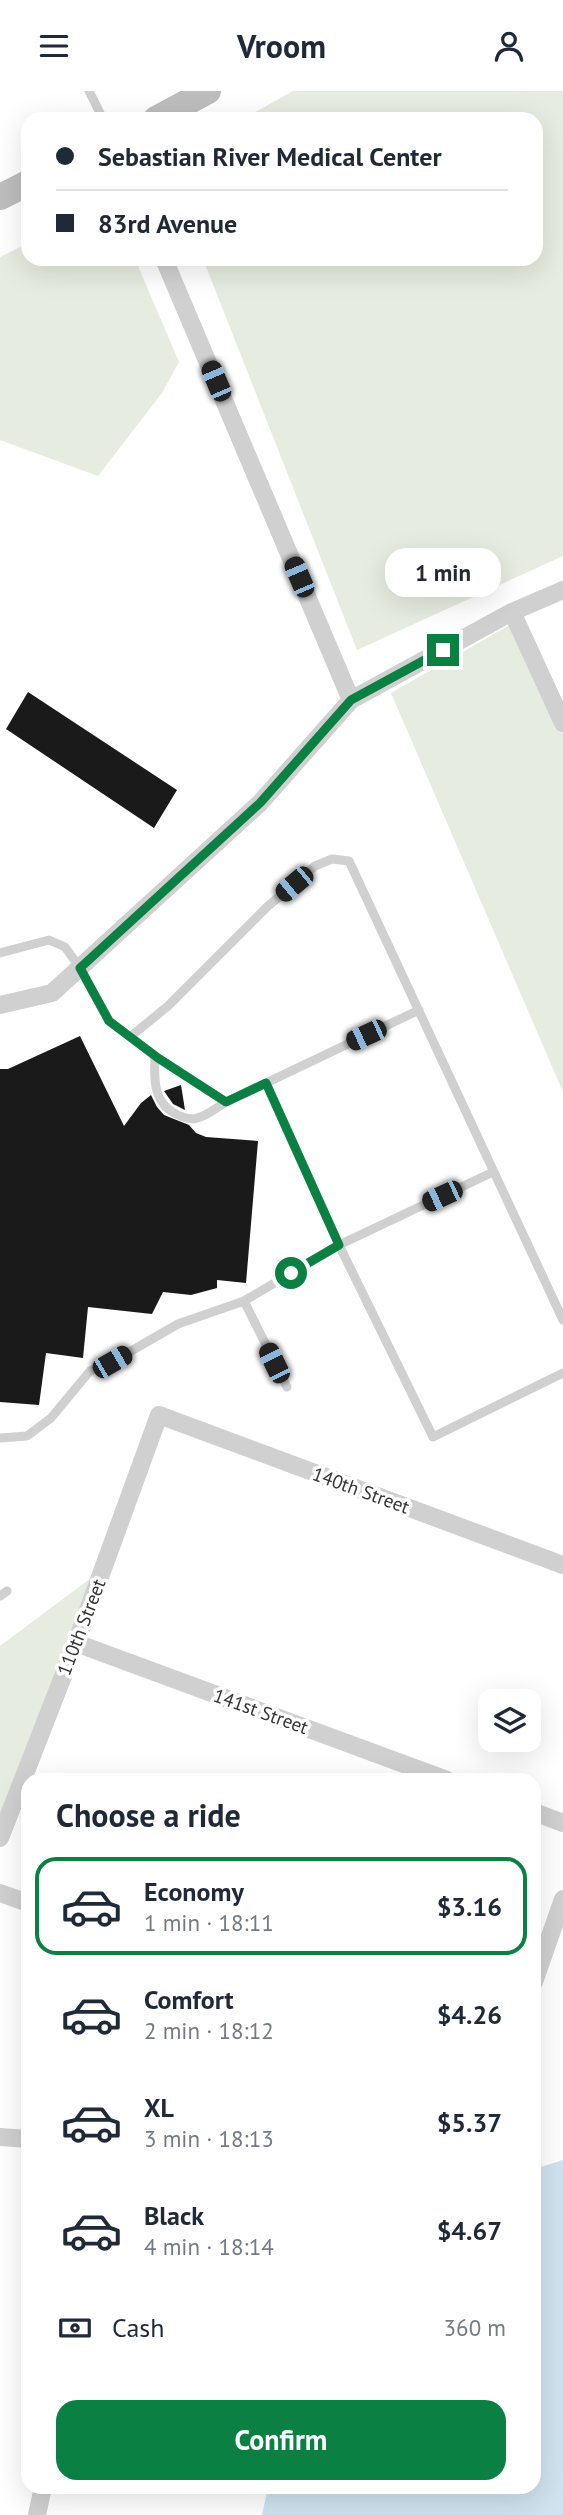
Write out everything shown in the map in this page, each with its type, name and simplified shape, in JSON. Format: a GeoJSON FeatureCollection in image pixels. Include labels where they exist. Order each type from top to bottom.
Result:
{"type":"FeatureCollection","features":[{"type":"Feature","properties":{"kind":"main road"},"geometry":{"type":"LineString","coordinates":[[168,112],[203,92]]}},
{"type":"Feature","properties":{"kind":"main road"},"geometry":{"type":"LineString","coordinates":[[0,197],[21,186]]}},
{"type":"Feature","properties":{"kind":"street"},"geometry":{"type":"LineString","coordinates":[[167,266],[351,700]]}},
{"type":"Feature","properties":{"kind":"street"},"geometry":{"type":"LineString","coordinates":[[0,1005],[52,993],[260,803],[351,700],[512,612],[563,590]]}},
{"type":"Feature","properties":{"kind":"street"},"geometry":{"type":"LineString","coordinates":[[512,612],[563,723]]}},
{"type":"Feature","properties":{"kind":"street","name":"140th Street"},"geometry":{"type":"LineString","coordinates":[[159,1415],[563,1565]]}},
{"type":"Feature","properties":{"kind":"street","name":"110th Street"},"geometry":{"type":"LineString","coordinates":[[25,1773],[159,1415]]}},
{"type":"Feature","properties":{"kind":"street","name":"141st Street"},"geometry":{"type":"LineString","coordinates":[[76,1643],[428,1773]]}},
{"type":"Feature","properties":{"kind":"street","name":"110th Street"},"geometry":{"type":"LineString","coordinates":[[0,1838],[21,1784]]}},
{"type":"Feature","properties":{"kind":"street"},"geometry":{"type":"LineString","coordinates":[[541,1814],[563,1822]]}},
{"type":"Feature","properties":{"kind":"street"},"geometry":{"type":"LineString","coordinates":[[0,1893],[21,1900]]}},
{"type":"Feature","properties":{"kind":"street"},"geometry":{"type":"LineString","coordinates":[[541,1962],[563,1899]]}},
{"type":"Feature","properties":{"kind":"street"},"geometry":{"type":"LineString","coordinates":[[0,2137],[21,2138]]}},
{"type":"Feature","properties":{"kind":"street"},"geometry":{"type":"LineString","coordinates":[[37,2515],[42,2494]]}},
{"type":"Feature","properties":{"kind":"lane"},"geometry":{"type":"LineString","coordinates":[[89,91],[100,112]]}},
{"type":"Feature","properties":{"kind":"lane"},"geometry":{"type":"LineString","coordinates":[[130,1037],[169,1006],[267,907],[315,866],[332,859],[349,861],[563,1320]]}},
{"type":"Feature","properties":{"kind":"lane"},"geometry":{"type":"LineString","coordinates":[[0,953],[49,940],[65,947],[80,968],[109,1021],[155,1056],[226,1102]]}},
{"type":"Feature","properties":{"kind":"lane"},"geometry":{"type":"LineString","coordinates":[[155,1056],[154,1081],[159,1100],[168,1110],[181,1117],[196,1119],[419,1010]]}},
{"type":"Feature","properties":{"kind":"lane"},"geometry":{"type":"LineString","coordinates":[[266,1083],[339,1245],[433,1437],[563,1373]]}},
{"type":"Feature","properties":{"kind":"lane"},"geometry":{"type":"LineString","coordinates":[[0,1438],[27,1436],[51,1418],[90,1371],[112,1362],[178,1324],[244,1301],[339,1245],[493,1172]]}},
{"type":"Feature","properties":{"kind":"lane"},"geometry":{"type":"LineString","coordinates":[[244,1301],[287,1387]]}},
{"type":"Feature","properties":{"kind":"shaded area"},"geometry":{"type":"Polygon","coordinates":[[[293,91],[563,91],[563,556],[357,650],[206,266],[543,266],[543,112],[256,112],[293,91]]]}},
{"type":"Feature","properties":{"kind":"shaded area"},"geometry":{"type":"Polygon","coordinates":[[[21,246],[21,266],[138,266],[179,362],[162,393],[98,476],[0,440],[0,257],[21,246]]]}},
{"type":"Feature","properties":{"kind":"shaded area"},"geometry":{"type":"Polygon","coordinates":[[[513,623],[563,734],[563,1092],[391,693],[513,623]]]}},
{"type":"Feature","properties":{"kind":"shaded area"},"geometry":{"type":"Polygon","coordinates":[[[91,1578],[24,1773],[21,1773],[21,1781],[0,1842],[0,1646],[91,1578]]]}},
{"type":"Feature","properties":{"kind":"water"},"geometry":{"type":"Polygon","coordinates":[[[563,2160],[563,2515],[262,2515],[266,2494],[541,2494],[541,2167],[563,2160]]]}},
{"type":"Feature","properties":{"kind":"building"},"geometry":{"type":"Polygon","coordinates":[[[28,692],[177,790],[154,828],[6,729],[28,692]]]}},
{"type":"Feature","properties":{"kind":"building"},"geometry":{"type":"Polygon","coordinates":[[[80,1036],[124,1126],[141,1103],[151,1095],[164,1115],[189,1125],[196,1133],[206,1137],[258,1141],[246,1283],[217,1280],[217,1288],[191,1295],[163,1292],[152,1314],[88,1307],[83,1358],[46,1353],[39,1405],[0,1402],[0,1069],[8,1069],[80,1036]]]}},
{"type":"Feature","properties":{"kind":"building"},"geometry":{"type":"Polygon","coordinates":[[[181,1085],[185,1110],[173,1104],[164,1091],[181,1085]]]}},
{"type":"Feature","properties":{"kind":"route"},"geometry":{"type":"LineString","coordinates":[[291,1273],[339,1245],[266,1083],[226,1102],[158,1058],[109,1021],[80,968],[260,803],[351,700],[443,650]]}}]}
